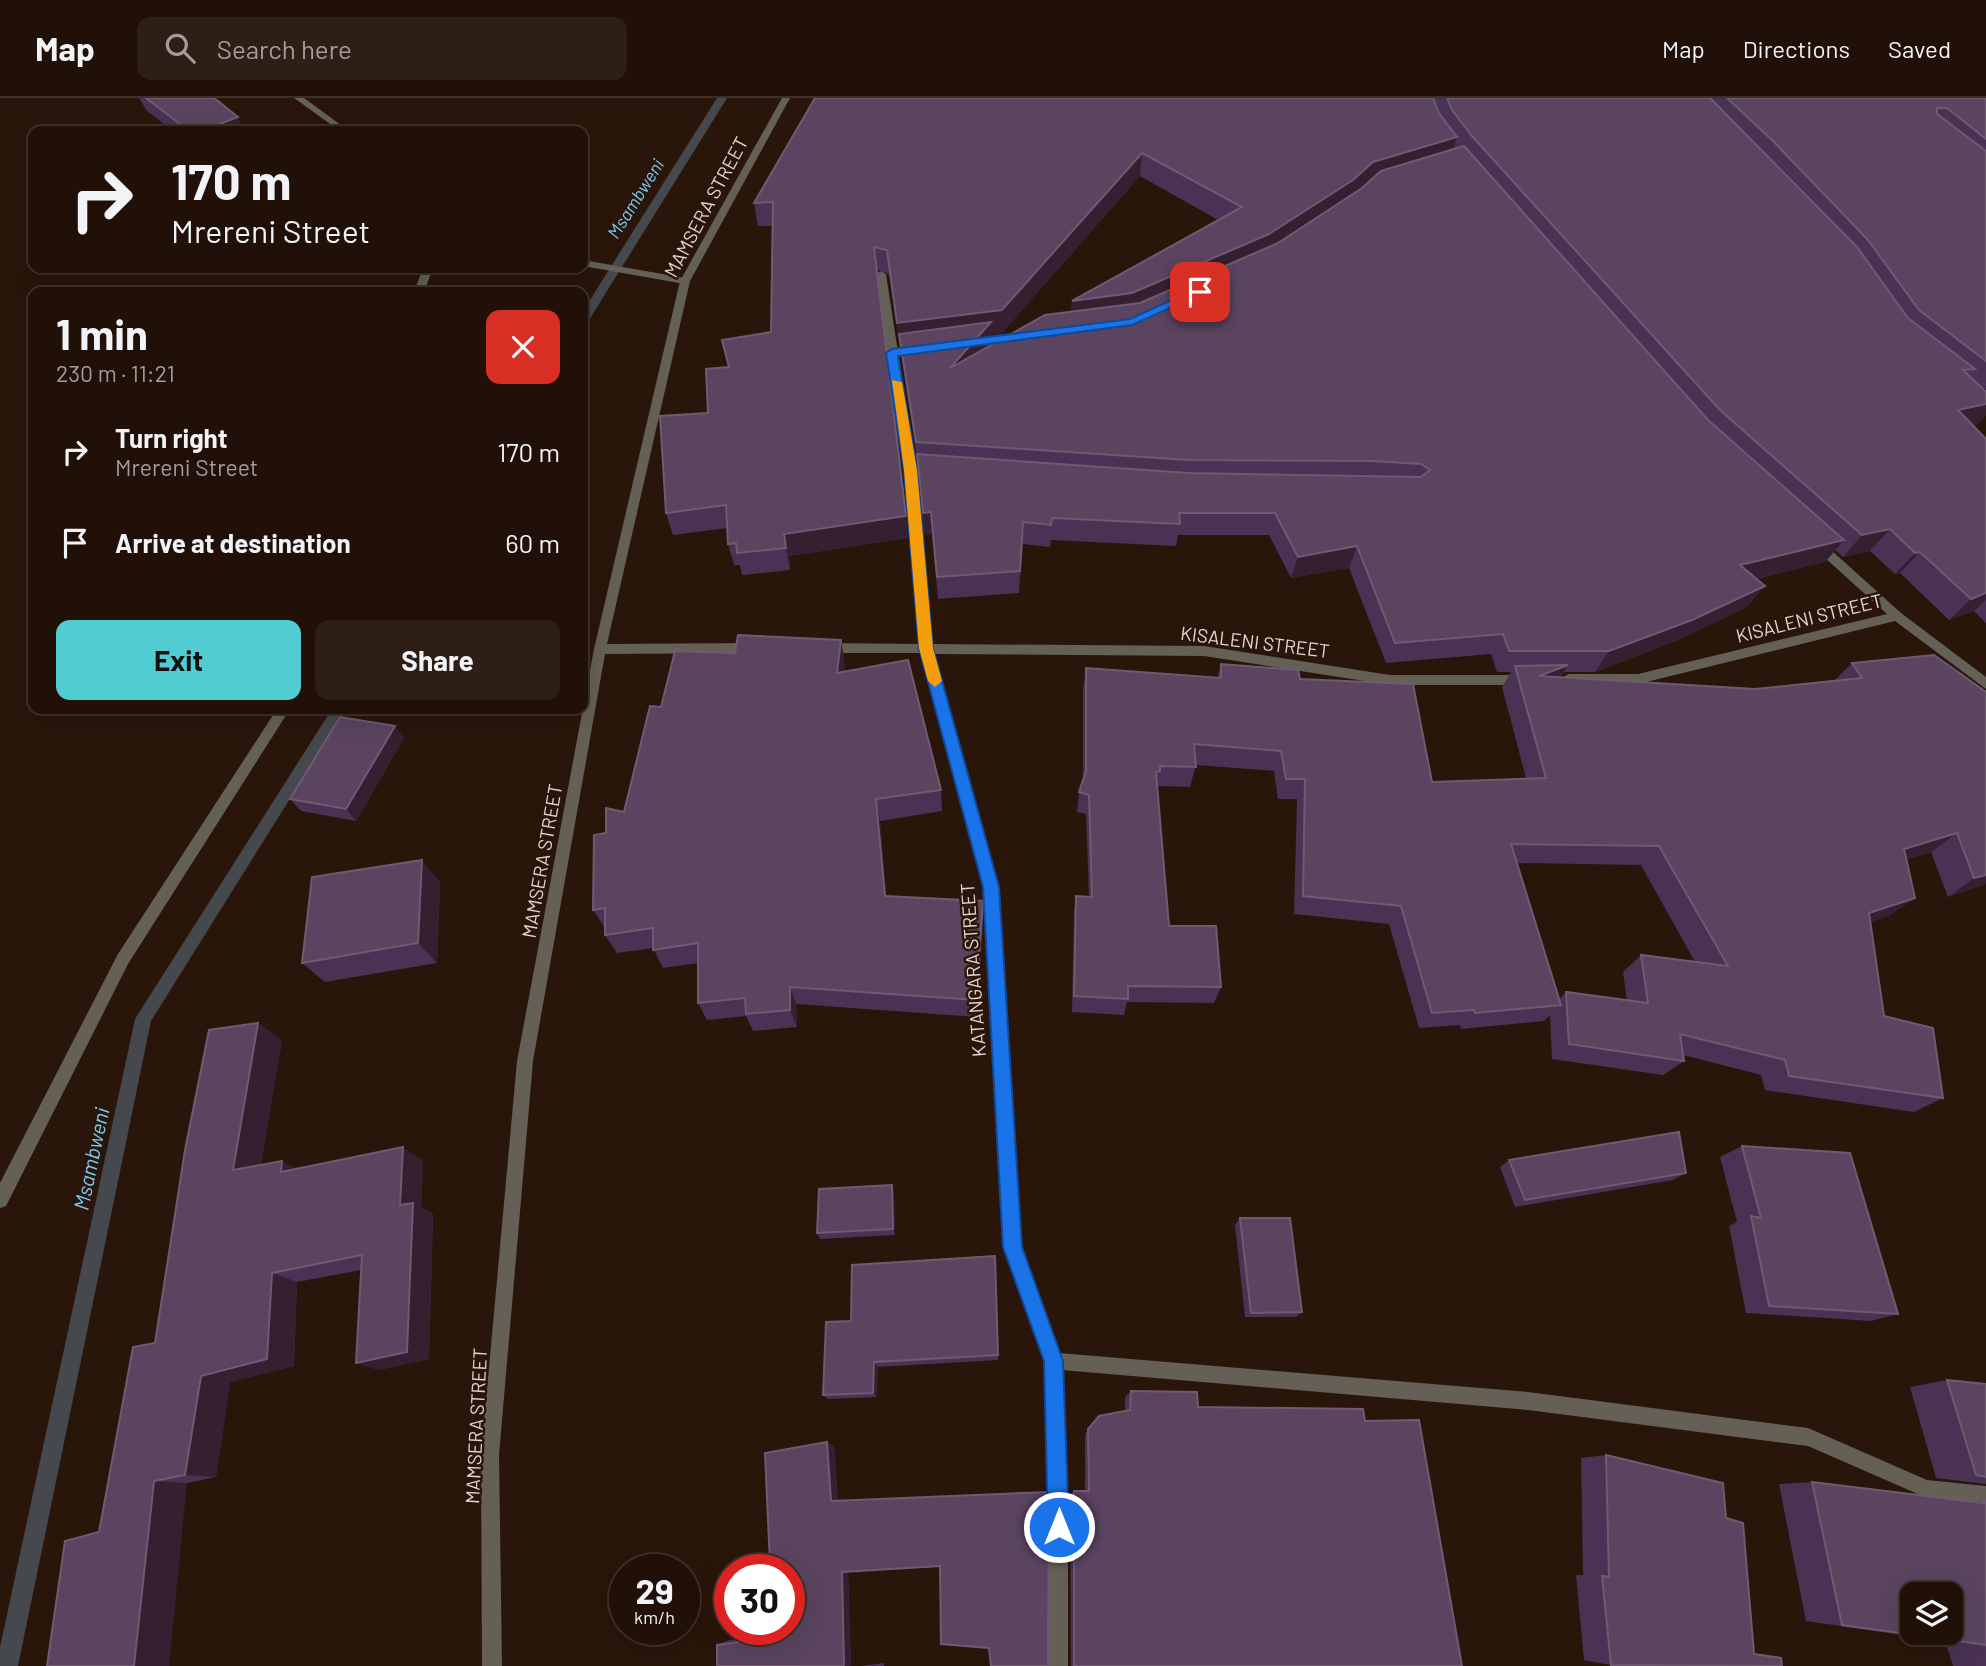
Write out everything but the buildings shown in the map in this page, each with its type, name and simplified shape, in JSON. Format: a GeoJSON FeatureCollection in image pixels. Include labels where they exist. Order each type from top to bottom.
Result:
{"type":"FeatureCollection","features":[{"type":"Feature","properties":{"kind":"street"},"geometry":{"type":"LineString","coordinates":[[298,98],[338,126]]}},
{"type":"Feature","properties":{"kind":"street","name":"MAMSERA STREET"},"geometry":{"type":"LineString","coordinates":[[492,1666],[490,1455],[525,1061],[600,649],[685,281],[786,98]]}},
{"type":"Feature","properties":{"kind":"street"},"geometry":{"type":"LineString","coordinates":[[588,264],[685,281]]}},
{"type":"Feature","properties":{"kind":"street","name":"KATANGARA STREET"},"geometry":{"type":"LineString","coordinates":[[881,274],[911,470],[926,648],[991,887],[1012,1247],[1054,1361],[1059,1499],[1058,1666]]}},
{"type":"Feature","properties":{"kind":"street"},"geometry":{"type":"LineString","coordinates":[[961,344],[1030,334]]}},
{"type":"Feature","properties":{"kind":"street"},"geometry":{"type":"LineString","coordinates":[[892,353],[905,351]]}},
{"type":"Feature","properties":{"kind":"street"},"geometry":{"type":"LineString","coordinates":[[911,470],[923,471]]}},
{"type":"Feature","properties":{"kind":"street"},"geometry":{"type":"LineString","coordinates":[[1804,532],[1898,616],[1986,684]]}},
{"type":"Feature","properties":{"kind":"street","name":"KISALENI STREET"},"geometry":{"type":"LineString","coordinates":[[1556,679],[1639,679],[1898,616]]}},
{"type":"Feature","properties":{"kind":"street"},"geometry":{"type":"LineString","coordinates":[[600,649],[763,648]]}},
{"type":"Feature","properties":{"kind":"street","name":"KISALENI STREET"},"geometry":{"type":"LineString","coordinates":[[817,648],[1204,651],[1390,681],[1542,680]]}},
{"type":"Feature","properties":{"kind":"street"},"geometry":{"type":"LineString","coordinates":[[0,1200],[123,959],[281,714]]}},
{"type":"Feature","properties":{"kind":"street"},"geometry":{"type":"LineString","coordinates":[[1054,1361],[1528,1402],[1808,1437],[1927,1489],[1986,1496]]}},
{"type":"Feature","properties":{"kind":"waterway","name":"Msambweni"},"geometry":{"type":"LineString","coordinates":[[588,312],[722,98]]}},
{"type":"Feature","properties":{"kind":"waterway","name":"Msambweni"},"geometry":{"type":"LineString","coordinates":[[7,1666],[143,1019],[336,714]]}},
{"type":"Feature","properties":{"kind":"slow traffic"},"geometry":{"type":"LineString","coordinates":[[896,382],[911,470],[926,648],[935,681]]}},
{"type":"Feature","properties":{"kind":"route"},"geometry":{"type":"LineString","coordinates":[[1059,1527],[1054,1361],[1012,1247],[991,887],[926,648],[911,470],[892,353],[1132,322],[1200,292]]}}]}
